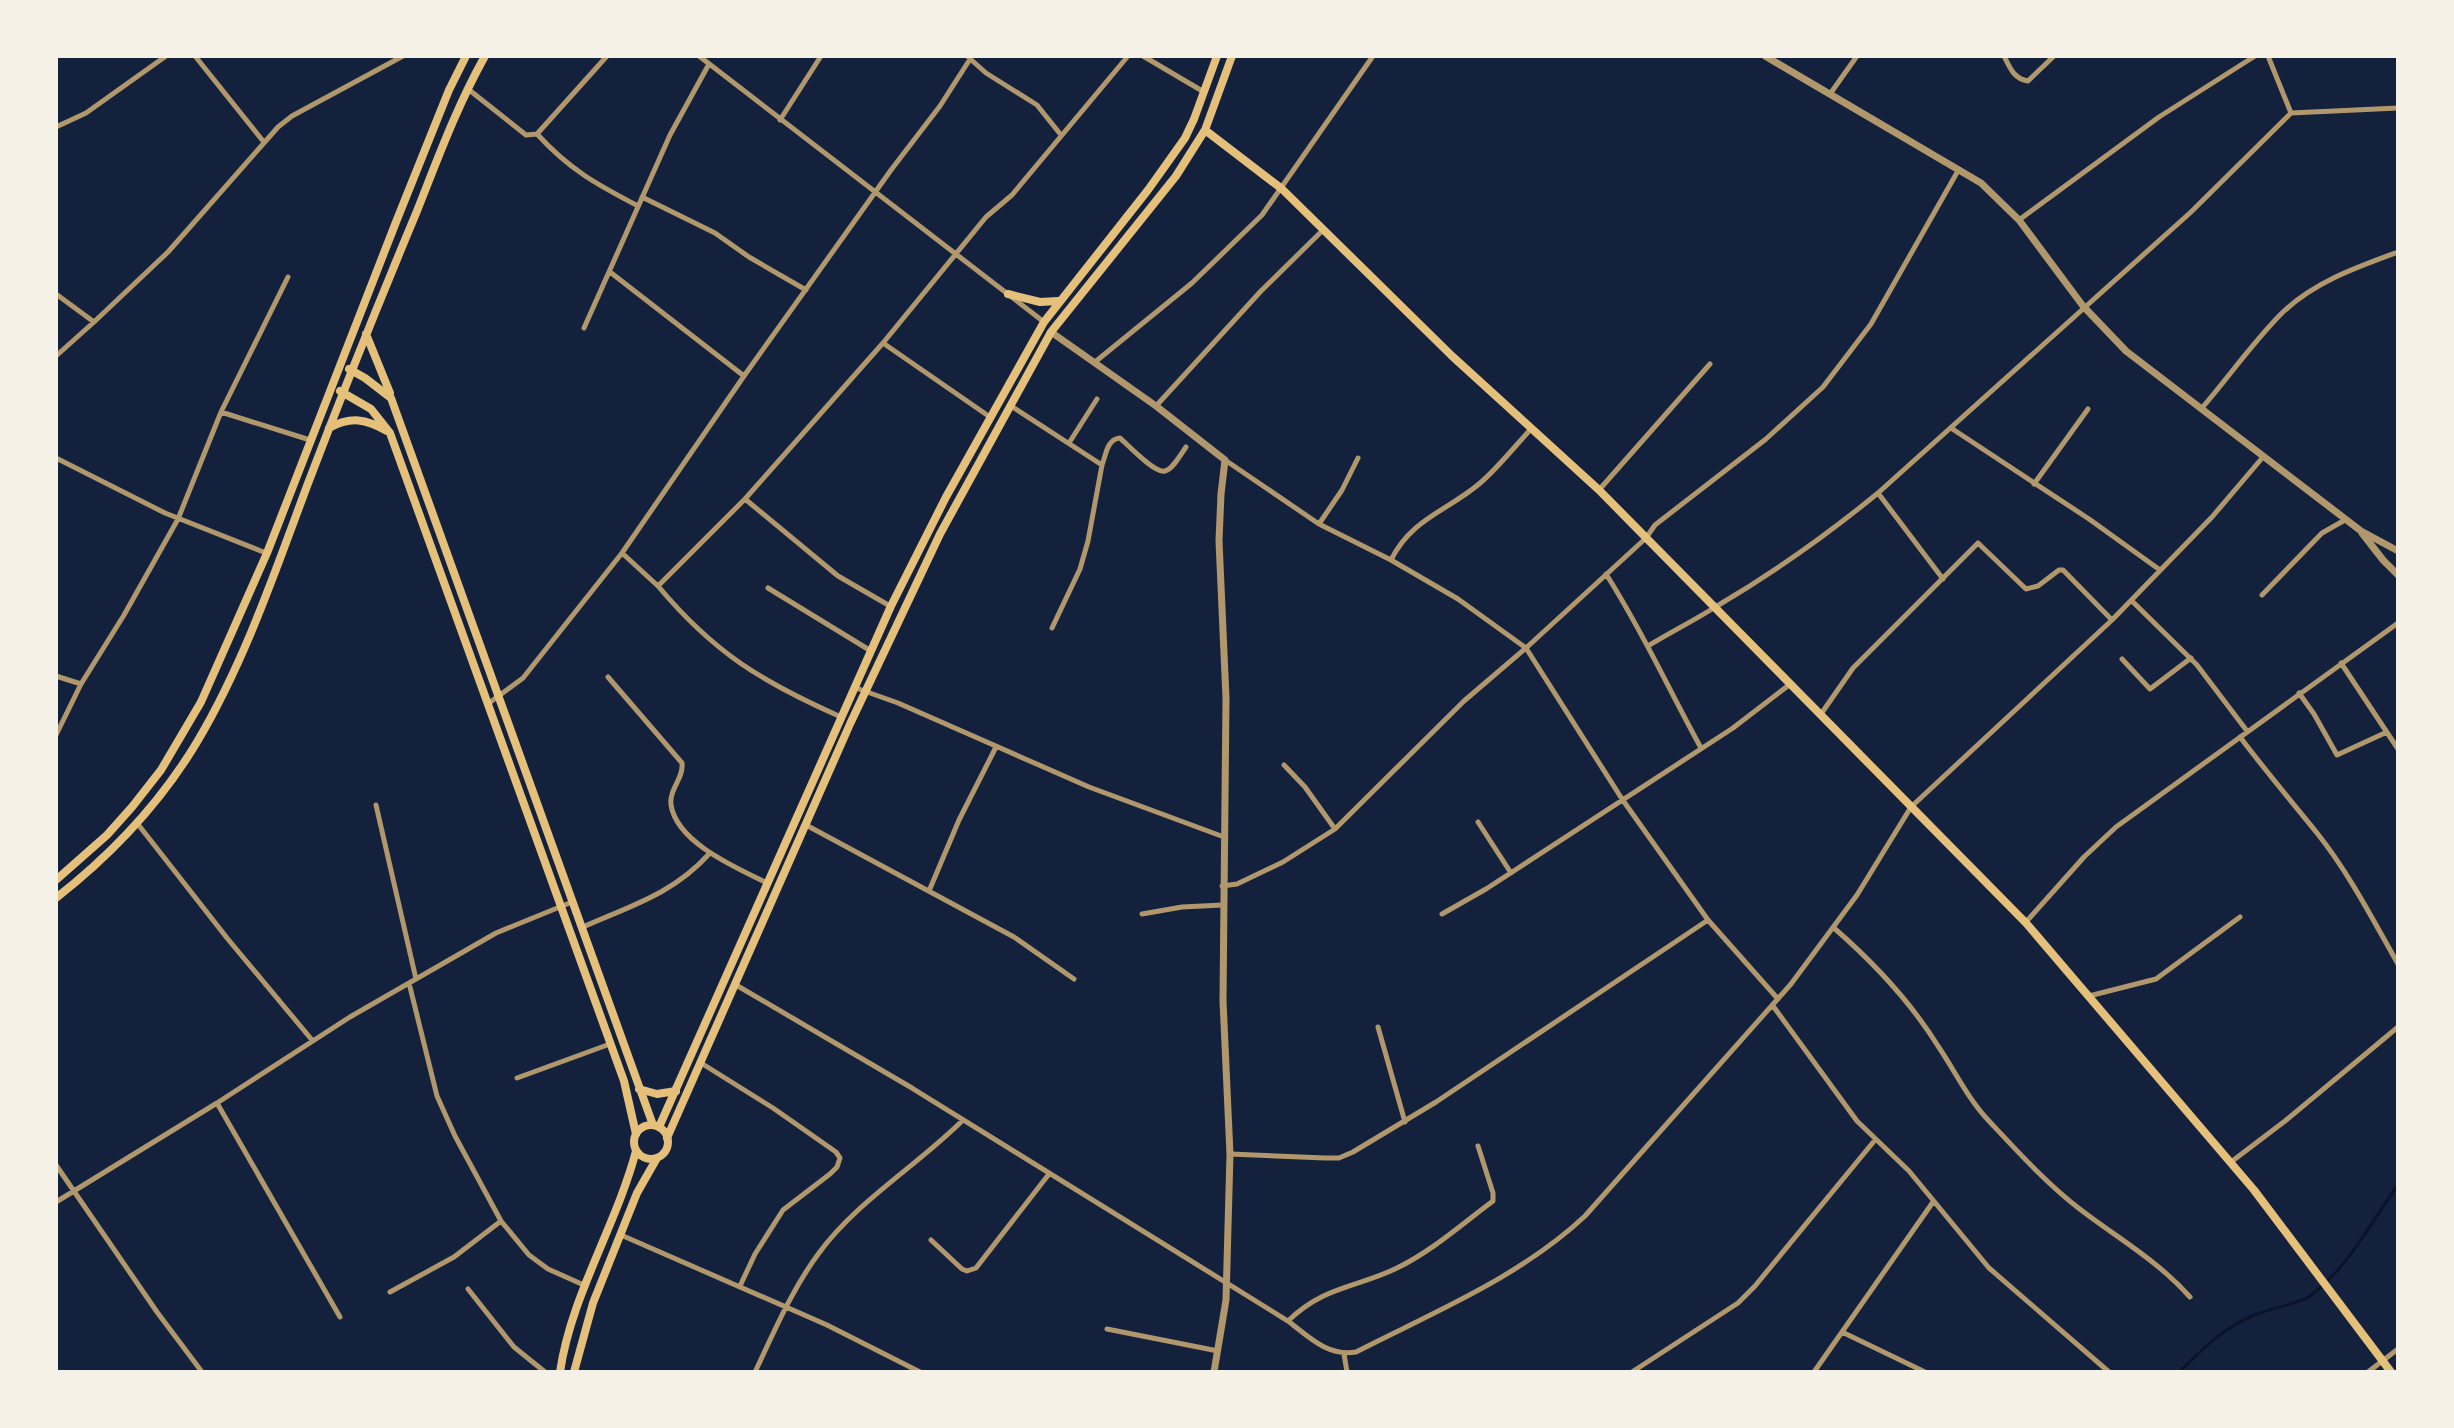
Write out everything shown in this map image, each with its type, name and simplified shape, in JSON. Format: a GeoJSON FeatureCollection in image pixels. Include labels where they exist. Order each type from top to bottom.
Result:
{"type":"FeatureCollection","features":[{"type":"Feature","properties":{"kind":"main road"},"geometry":{"type":"LineString","coordinates":[[56,880],[107,835],[167,761],[201,702],[267,553],[449,90],[466,56]]}},
{"type":"Feature","properties":{"kind":"main road"},"geometry":{"type":"LineString","coordinates":[[56,898],[137,823],[183,762],[220,699],[281,556],[366,334],[467,88],[485,56]]}},
{"type":"Feature","properties":{"kind":"main road"},"geometry":{"type":"LineString","coordinates":[[574,1372],[593,1303],[620,1234],[643,1181],[657,1158],[666,1150],[667,1138],[806,825],[891,606],[990,417],[1044,322],[1185,138],[1217,56]]}},
{"type":"Feature","properties":{"kind":"main road"},"geometry":{"type":"LineString","coordinates":[[656,1126],[676,1091],[842,717],[860,690],[940,534],[1051,332],[1176,176],[1205,130],[1232,56]]}},
{"type":"Feature","properties":{"kind":"main road"},"geometry":{"type":"LineString","coordinates":[[1205,130],[1282,189],[1452,356],[1599,490],[2026,923],[2230,1162],[2391,1372]]}},
{"type":"Feature","properties":{"kind":"main road"},"geometry":{"type":"LineString","coordinates":[[412,184],[426,189]]}},
{"type":"Feature","properties":{"kind":"main road"},"geometry":{"type":"LineString","coordinates":[[1125,219],[1134,227]]}},
{"type":"Feature","properties":{"kind":"main road"},"geometry":{"type":"LineString","coordinates":[[1008,294],[1040,302],[1058,301]]}},
{"type":"Feature","properties":{"kind":"main road"},"geometry":{"type":"LineString","coordinates":[[366,334],[411,448],[639,1089],[656,1126],[667,1138]]}},
{"type":"Feature","properties":{"kind":"main road"},"geometry":{"type":"LineString","coordinates":[[341,365],[391,398]]}},
{"type":"Feature","properties":{"kind":"main road"},"geometry":{"type":"LineString","coordinates":[[332,388],[371,409],[390,433],[624,1081],[636,1134],[636,1151],[645,1158],[657,1158]]}},
{"type":"Feature","properties":{"kind":"main road"},"geometry":{"type":"LineString","coordinates":[[329,429],[341,422],[359,419],[390,433]]}},
{"type":"Feature","properties":{"kind":"main road"},"geometry":{"type":"LineString","coordinates":[[930,529],[940,534]]}},
{"type":"Feature","properties":{"kind":"main road"},"geometry":{"type":"LineString","coordinates":[[639,1089],[657,1094],[676,1091]]}},
{"type":"Feature","properties":{"kind":"main road"},"geometry":{"type":"LineString","coordinates":[[636,1134],[643,1126],[656,1126]]}},
{"type":"Feature","properties":{"kind":"main road"},"geometry":{"type":"LineString","coordinates":[[560,1372],[572,1318],[616,1213],[636,1151]]}},
{"type":"Feature","properties":{"kind":"street"},"geometry":{"type":"LineString","coordinates":[[56,127],[86,113],[166,56]]}},
{"type":"Feature","properties":{"kind":"street"},"geometry":{"type":"LineString","coordinates":[[195,56],[263,141]]}},
{"type":"Feature","properties":{"kind":"street"},"geometry":{"type":"LineString","coordinates":[[56,356],[168,252],[263,141],[292,116],[403,56]]}},
{"type":"Feature","properties":{"kind":"street"},"geometry":{"type":"LineString","coordinates":[[467,88],[526,135],[537,134],[607,56]]}},
{"type":"Feature","properties":{"kind":"street"},"geometry":{"type":"LineString","coordinates":[[699,56],[1044,322]]}},
{"type":"Feature","properties":{"kind":"street"},"geometry":{"type":"LineString","coordinates":[[780,120],[821,56]]}},
{"type":"Feature","properties":{"kind":"street"},"geometry":{"type":"LineString","coordinates":[[658,586],[745,499],[883,343],[986,217],[1012,195],[1128,56]]}},
{"type":"Feature","properties":{"kind":"street"},"geometry":{"type":"LineString","coordinates":[[1143,56],[1205,92]]}},
{"type":"Feature","properties":{"kind":"street"},"geometry":{"type":"LineString","coordinates":[[1095,362],[1192,283],[1239,240],[1282,189],[1373,56]]}},
{"type":"Feature","properties":{"kind":"street"},"geometry":{"type":"LineString","coordinates":[[1765,56],[1981,183],[2019,220],[2083,306],[2126,351],[2345,520],[2398,551]]}},
{"type":"Feature","properties":{"kind":"street"},"geometry":{"type":"LineString","coordinates":[[1830,94],[1857,56]]}},
{"type":"Feature","properties":{"kind":"street"},"geometry":{"type":"LineString","coordinates":[[2004,56],[2014,74],[2028,81],[2054,56]]}},
{"type":"Feature","properties":{"kind":"street"},"geometry":{"type":"LineString","coordinates":[[2019,220],[2159,117],[2255,56]]}},
{"type":"Feature","properties":{"kind":"street"},"geometry":{"type":"LineString","coordinates":[[2268,56],[2291,113]]}},
{"type":"Feature","properties":{"kind":"street"},"geometry":{"type":"LineString","coordinates":[[488,704],[523,678],[622,553],[744,376],[940,106],[970,57],[986,73],[1037,105],[1061,135]]}},
{"type":"Feature","properties":{"kind":"street"},"geometry":{"type":"LineString","coordinates":[[584,328],[686,104],[709,64]]}},
{"type":"Feature","properties":{"kind":"street"},"geometry":{"type":"LineString","coordinates":[[1648,646],[1717,607],[1842,523],[2191,212],[2291,113],[2398,108]]}},
{"type":"Feature","properties":{"kind":"street"},"geometry":{"type":"LineString","coordinates":[[537,134],[574,171],[638,206]]}},
{"type":"Feature","properties":{"kind":"street"},"geometry":{"type":"LineString","coordinates":[[1222,886],[1237,884],[1283,862],[1335,829],[1464,701],[1646,538],[1655,525],[1766,439],[1823,387],[1871,324],[1959,169]]}},
{"type":"Feature","properties":{"kind":"street"},"geometry":{"type":"LineString","coordinates":[[642,197],[715,233],[806,290]]}},
{"type":"Feature","properties":{"kind":"street"},"geometry":{"type":"LineString","coordinates":[[1156,406],[1261,291],[1325,229]]}},
{"type":"Feature","properties":{"kind":"street"},"geometry":{"type":"LineString","coordinates":[[2201,409],[2283,312],[2343,273],[2398,252]]}},
{"type":"Feature","properties":{"kind":"street"},"geometry":{"type":"LineString","coordinates":[[610,272],[744,376]]}},
{"type":"Feature","properties":{"kind":"street"},"geometry":{"type":"LineString","coordinates":[[56,735],[81,684],[178,519],[221,412],[288,277]]}},
{"type":"Feature","properties":{"kind":"street"},"geometry":{"type":"LineString","coordinates":[[56,294],[94,322]]}},
{"type":"Feature","properties":{"kind":"street"},"geometry":{"type":"LineString","coordinates":[[1051,332],[1156,406],[1225,460],[1319,524],[1391,560],[1458,599],[1526,648],[1622,799],[1708,920],[1778,999]]}},
{"type":"Feature","properties":{"kind":"street"},"geometry":{"type":"LineString","coordinates":[[883,343],[990,417]]}},
{"type":"Feature","properties":{"kind":"street"},"geometry":{"type":"LineString","coordinates":[[1599,490],[1710,364]]}},
{"type":"Feature","properties":{"kind":"street"},"geometry":{"type":"LineString","coordinates":[[1069,443],[1097,399]]}},
{"type":"Feature","properties":{"kind":"street"},"geometry":{"type":"LineString","coordinates":[[1010,405],[1102,465]]}},
{"type":"Feature","properties":{"kind":"street"},"geometry":{"type":"LineString","coordinates":[[2034,484],[2088,409]]}},
{"type":"Feature","properties":{"kind":"street"},"geometry":{"type":"LineString","coordinates":[[221,412],[310,440]]}},
{"type":"Feature","properties":{"kind":"street"},"geometry":{"type":"LineString","coordinates":[[1951,428],[2100,526],[2160,570]]}},
{"type":"Feature","properties":{"kind":"street"},"geometry":{"type":"LineString","coordinates":[[1391,560],[1398,545],[1409,533],[1478,485],[1532,429]]}},
{"type":"Feature","properties":{"kind":"street"},"geometry":{"type":"LineString","coordinates":[[1052,628],[1080,569],[1102,465],[1110,442],[1120,438],[1156,470],[1164,472],[1186,447]]}},
{"type":"Feature","properties":{"kind":"street"},"geometry":{"type":"LineString","coordinates":[[736,985],[963,1120],[1288,1321],[1327,1349],[1344,1354],[1356,1352],[1491,1283],[1563,1236],[1585,1216],[1773,1006],[1834,928],[1911,807],[2068,664],[2132,601],[2212,517],[2264,456]]}},
{"type":"Feature","properties":{"kind":"street"},"geometry":{"type":"LineString","coordinates":[[56,458],[94,480],[178,519],[267,553]]}},
{"type":"Feature","properties":{"kind":"street"},"geometry":{"type":"LineString","coordinates":[[1319,524],[1342,490],[1358,458]]}},
{"type":"Feature","properties":{"kind":"street"},"geometry":{"type":"LineString","coordinates":[[1214,1372],[1226,1284],[1230,1154],[1223,1001],[1226,698],[1219,541],[1225,460]]}},
{"type":"Feature","properties":{"kind":"street"},"geometry":{"type":"LineString","coordinates":[[1878,493],[1943,579]]}},
{"type":"Feature","properties":{"kind":"street"},"geometry":{"type":"LineString","coordinates":[[745,499],[838,576],[891,606]]}},
{"type":"Feature","properties":{"kind":"street"},"geometry":{"type":"LineString","coordinates":[[2262,595],[2322,533],[2345,520]]}},
{"type":"Feature","properties":{"kind":"street"},"geometry":{"type":"LineString","coordinates":[[2361,531],[2398,575]]}},
{"type":"Feature","properties":{"kind":"street"},"geometry":{"type":"LineString","coordinates":[[1821,715],[1853,668],[1978,543],[2026,589],[2038,586],[2063,570],[2112,620]]}},
{"type":"Feature","properties":{"kind":"street"},"geometry":{"type":"LineString","coordinates":[[622,553],[708,639],[735,660],[785,691],[842,717]]}},
{"type":"Feature","properties":{"kind":"street"},"geometry":{"type":"LineString","coordinates":[[1606,574],[1701,748]]}},
{"type":"Feature","properties":{"kind":"street"},"geometry":{"type":"LineString","coordinates":[[768,588],[872,651]]}},
{"type":"Feature","properties":{"kind":"street"},"geometry":{"type":"LineString","coordinates":[[2132,601],[2191,658],[2247,731]]}},
{"type":"Feature","properties":{"kind":"street"},"geometry":{"type":"LineString","coordinates":[[2026,923],[2084,857],[2116,827],[2398,623]]}},
{"type":"Feature","properties":{"kind":"street"},"geometry":{"type":"LineString","coordinates":[[2122,659],[2150,689],[2191,658]]}},
{"type":"Feature","properties":{"kind":"street"},"geometry":{"type":"LineString","coordinates":[[2341,663],[2398,749]]}},
{"type":"Feature","properties":{"kind":"street"},"geometry":{"type":"LineString","coordinates":[[56,676],[81,684]]}},
{"type":"Feature","properties":{"kind":"street"},"geometry":{"type":"LineString","coordinates":[[608,677],[682,763],[683,769],[672,793],[671,808],[678,821],[709,854],[768,884]]}},
{"type":"Feature","properties":{"kind":"street"},"geometry":{"type":"LineString","coordinates":[[1442,914],[1511,873],[1733,728],[1789,685]]}},
{"type":"Feature","properties":{"kind":"street"},"geometry":{"type":"LineString","coordinates":[[860,690],[898,703],[1089,787],[1224,837]]}},
{"type":"Feature","properties":{"kind":"street"},"geometry":{"type":"LineString","coordinates":[[2299,693],[2337,755],[2387,732]]}},
{"type":"Feature","properties":{"kind":"street"},"geometry":{"type":"LineString","coordinates":[[2240,737],[2318,834],[2352,884],[2398,964]]}},
{"type":"Feature","properties":{"kind":"street"},"geometry":{"type":"LineString","coordinates":[[929,891],[959,820],[996,747]]}},
{"type":"Feature","properties":{"kind":"street"},"geometry":{"type":"LineString","coordinates":[[1284,765],[1305,787],[1335,829]]}},
{"type":"Feature","properties":{"kind":"street"},"geometry":{"type":"LineString","coordinates":[[376,805],[416,979]]}},
{"type":"Feature","properties":{"kind":"street"},"geometry":{"type":"LineString","coordinates":[[1478,822],[1511,873]]}},
{"type":"Feature","properties":{"kind":"street"},"geometry":{"type":"LineString","coordinates":[[137,823],[312,1040]]}},
{"type":"Feature","properties":{"kind":"street"},"geometry":{"type":"LineString","coordinates":[[806,825],[1014,937],[1074,979]]}},
{"type":"Feature","properties":{"kind":"street"},"geometry":{"type":"LineString","coordinates":[[582,927],[651,899],[692,873],[709,854]]}},
{"type":"Feature","properties":{"kind":"street"},"geometry":{"type":"LineString","coordinates":[[56,1202],[217,1103],[312,1040],[409,983],[496,933],[572,902]]}},
{"type":"Feature","properties":{"kind":"street"},"geometry":{"type":"LineString","coordinates":[[1142,914],[1182,907],[1223,905]]}},
{"type":"Feature","properties":{"kind":"street"},"geometry":{"type":"LineString","coordinates":[[2088,997],[2156,979],[2240,917]]}},
{"type":"Feature","properties":{"kind":"street"},"geometry":{"type":"LineString","coordinates":[[1230,1154],[1339,1158],[1353,1152],[1405,1122],[1708,920]]}},
{"type":"Feature","properties":{"kind":"street"},"geometry":{"type":"LineString","coordinates":[[1834,928],[1881,971],[1938,1045],[1966,1091],[2005,1138],[2061,1194],[2159,1265],[2190,1297]]}},
{"type":"Feature","properties":{"kind":"street"},"geometry":{"type":"LineString","coordinates":[[409,983],[437,1096],[501,1221],[529,1255],[548,1269],[586,1286]]}},
{"type":"Feature","properties":{"kind":"street"},"geometry":{"type":"LineString","coordinates":[[1773,1006],[1857,1121],[1909,1171],[1989,1268],[2109,1372]]}},
{"type":"Feature","properties":{"kind":"street"},"geometry":{"type":"LineString","coordinates":[[1378,1027],[1405,1122]]}},
{"type":"Feature","properties":{"kind":"street"},"geometry":{"type":"LineString","coordinates":[[2230,1162],[2285,1121],[2398,1027]]}},
{"type":"Feature","properties":{"kind":"street"},"geometry":{"type":"LineString","coordinates":[[517,1078],[610,1044]]}},
{"type":"Feature","properties":{"kind":"street"},"geometry":{"type":"LineString","coordinates":[[701,1063],[773,1108],[836,1152],[840,1158],[830,1174],[783,1210],[755,1254],[740,1286]]}},
{"type":"Feature","properties":{"kind":"street"},"geometry":{"type":"LineString","coordinates":[[217,1103],[340,1317]]}},
{"type":"Feature","properties":{"kind":"street"},"geometry":{"type":"LineString","coordinates":[[755,1372],[786,1307],[819,1252],[844,1225],[963,1120]]}},
{"type":"Feature","properties":{"kind":"street"},"geometry":{"type":"LineString","coordinates":[[1632,1372],[1738,1303],[1875,1140]]}},
{"type":"Feature","properties":{"kind":"street"},"geometry":{"type":"LineString","coordinates":[[1288,1321],[1320,1296],[1396,1269],[1493,1201],[1478,1146]]}},
{"type":"Feature","properties":{"kind":"street"},"geometry":{"type":"LineString","coordinates":[[56,1165],[202,1372]]}},
{"type":"Feature","properties":{"kind":"street"},"geometry":{"type":"LineString","coordinates":[[931,1240],[962,1269],[976,1268],[1049,1174]]}},
{"type":"Feature","properties":{"kind":"street"},"geometry":{"type":"LineString","coordinates":[[1814,1372],[1933,1202]]}},
{"type":"Feature","properties":{"kind":"street"},"geometry":{"type":"LineString","coordinates":[[390,1292],[454,1257],[501,1221]]}},
{"type":"Feature","properties":{"kind":"street"},"geometry":{"type":"LineString","coordinates":[[620,1234],[786,1307],[920,1372]]}},
{"type":"Feature","properties":{"kind":"street"},"geometry":{"type":"LineString","coordinates":[[468,1289],[514,1347],[545,1372]]}},
{"type":"Feature","properties":{"kind":"street"},"geometry":{"type":"LineString","coordinates":[[1107,1329],[1218,1351]]}},
{"type":"Feature","properties":{"kind":"street"},"geometry":{"type":"LineString","coordinates":[[1842,1332],[1925,1372]]}},
{"type":"Feature","properties":{"kind":"street"},"geometry":{"type":"LineString","coordinates":[[2368,1372],[2398,1349]]}},
{"type":"Feature","properties":{"kind":"street"},"geometry":{"type":"LineString","coordinates":[[1344,1354],[1347,1372]]}},
{"type":"Feature","properties":{"kind":"waterway"},"geometry":{"type":"LineString","coordinates":[[2179,1372],[2241,1321],[2310,1296],[2348,1258],[2398,1185]]}}]}
